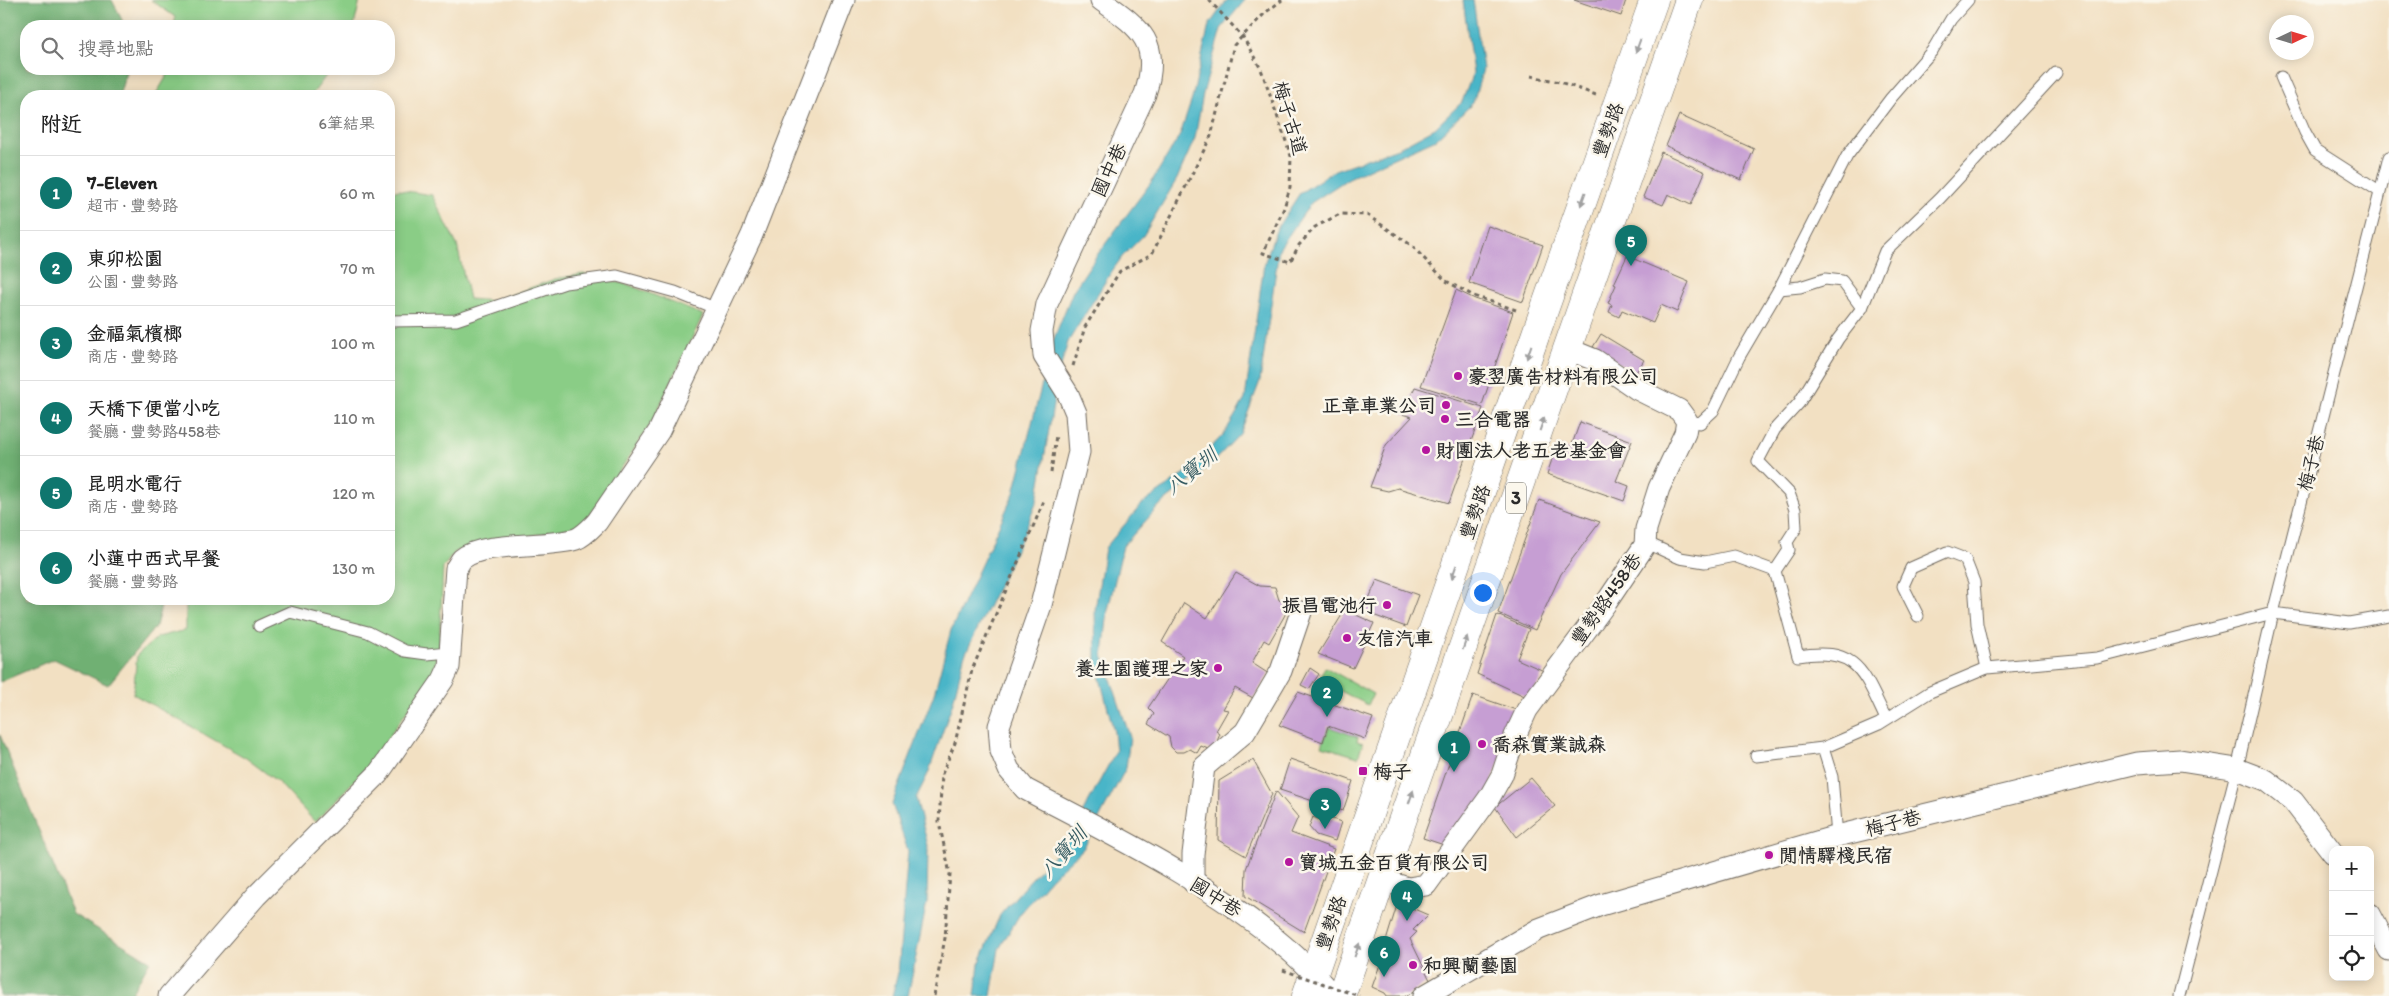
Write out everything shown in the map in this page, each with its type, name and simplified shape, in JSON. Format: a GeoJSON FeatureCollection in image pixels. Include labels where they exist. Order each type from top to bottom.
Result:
{"type":"FeatureCollection","features":[{"type":"Feature","properties":{"kind":"main road","name":"豐勢路"},"geometry":{"type":"LineString","coordinates":[[1310,985],[1541,319],[1654,0]]}},
{"type":"Feature","properties":{"kind":"main road","name":"豐勢路"},"geometry":{"type":"LineString","coordinates":[[1341,996],[1689,0]]}},
{"type":"Feature","properties":{"kind":"street"},"geometry":{"type":"LineString","coordinates":[[169,996],[256,896],[378,774],[442,680],[449,667],[456,568],[462,559],[487,550],[576,538],[597,522],[659,430],[752,236],[844,0]]}},
{"type":"Feature","properties":{"kind":"street","name":"國中巷"},"geometry":{"type":"LineString","coordinates":[[1101,0],[1129,20],[1143,35],[1151,54],[1151,75],[1145,94],[1047,304],[1042,331],[1044,356],[1068,394],[1076,413],[1079,452],[1041,606],[999,726],[1001,751],[1010,770],[1025,789],[1108,834],[1239,910],[1287,948],[1310,985],[1333,996]]}},
{"type":"Feature","properties":{"kind":"street"},"geometry":{"type":"LineString","coordinates":[[1568,349],[1595,360],[1637,389],[1679,410],[1688,421]]}},
{"type":"Feature","properties":{"kind":"street","name":"豐勢路458巷"},"geometry":{"type":"LineString","coordinates":[[1382,880],[1408,888],[1432,884],[1502,775],[1515,736],[1528,710],[1606,603],[1645,542],[1659,488],[1685,433],[1688,421]]}},
{"type":"Feature","properties":{"kind":"street"},"geometry":{"type":"LineString","coordinates":[[1192,882],[1193,854],[1204,767],[1245,732],[1281,671],[1301,612]]}},
{"type":"Feature","properties":{"kind":"street","name":"梅子巷"},"geometry":{"type":"LineString","coordinates":[[1424,996],[1548,925],[1601,905],[1837,836],[2137,763],[2180,760],[2237,769],[2266,780],[2293,801],[2329,848]]}},
{"type":"Feature","properties":{"kind":"street"},"geometry":{"type":"LineString","coordinates":[[2374,922],[2389,950]]}},
{"type":"Feature","properties":{"kind":"lane"},"geometry":{"type":"LineString","coordinates":[[1688,421],[1700,423],[1713,411],[1739,358],[1779,288],[1847,156],[1891,98],[1932,51],[1951,18],[1968,0]]}},
{"type":"Feature","properties":{"kind":"lane"},"geometry":{"type":"LineString","coordinates":[[1886,720],[1865,677],[1849,659],[1819,653],[1798,656],[1775,571],[1789,550],[1787,542],[1796,528],[1795,510],[1789,493],[1758,461],[1775,430],[1799,403],[1838,339],[1862,308],[1885,251],[1940,198],[2056,73]]}},
{"type":"Feature","properties":{"kind":"lane"},"geometry":{"type":"LineString","coordinates":[[2281,77],[2315,150],[2379,191]]}},
{"type":"Feature","properties":{"kind":"lane","name":"梅子巷"},"geometry":{"type":"LineString","coordinates":[[2179,996],[2237,769],[2273,613],[2389,157]]}},
{"type":"Feature","properties":{"kind":"lane"},"geometry":{"type":"LineString","coordinates":[[395,321],[456,320],[565,283],[617,276],[675,292],[717,309]]}},
{"type":"Feature","properties":{"kind":"lane"},"geometry":{"type":"LineString","coordinates":[[1779,288],[1800,287],[1825,279],[1842,281],[1862,308]]}},
{"type":"Feature","properties":{"kind":"lane"},"geometry":{"type":"LineString","coordinates":[[1645,542],[1680,558],[1705,562],[1734,556],[1775,571]]}},
{"type":"Feature","properties":{"kind":"lane"},"geometry":{"type":"LineString","coordinates":[[1918,616],[1903,586],[1911,568],[1947,552],[1965,559],[1974,582],[1977,624],[1986,668]]}},
{"type":"Feature","properties":{"kind":"lane"},"geometry":{"type":"LineString","coordinates":[[259,626],[290,612],[368,632],[405,651],[426,654],[450,652]]}},
{"type":"Feature","properties":{"kind":"lane"},"geometry":{"type":"LineString","coordinates":[[1756,756],[1823,748],[1886,720],[1930,692],[1986,668],[2097,658],[2273,613],[2349,623],[2389,616]]}},
{"type":"Feature","properties":{"kind":"lane"},"geometry":{"type":"LineString","coordinates":[[1823,748],[1832,777],[1837,836]]}},
{"type":"Feature","properties":{"kind":"path","name":"梅子古道"},"geometry":{"type":"LineString","coordinates":[[1209,0],[1243,36],[1261,69],[1291,156],[1290,187],[1284,208],[1263,253],[1290,262],[1298,246],[1315,227],[1340,214],[1367,215],[1411,245],[1446,281],[1474,296],[1541,319]]}},
{"type":"Feature","properties":{"kind":"path"},"geometry":{"type":"LineString","coordinates":[[1531,76],[1560,82],[1599,96]]}},
{"type":"Feature","properties":{"kind":"path"},"geometry":{"type":"LineString","coordinates":[[1283,970],[1359,996]]}},
{"type":"Feature","properties":{"kind":"green space"},"geometry":{"type":"Polygon","coordinates":[[[0,0],[112,0],[122,20],[20,20],[20,75],[125,75],[121,90],[20,90],[20,605],[161,605],[156,626],[108,685],[54,659],[0,682],[0,0]]]}},
{"type":"Feature","properties":{"kind":"green space"},"geometry":{"type":"Polygon","coordinates":[[[151,0],[360,0],[355,20],[175,20],[175,17],[151,0]]]}},
{"type":"Feature","properties":{"kind":"green space"},"geometry":{"type":"Polygon","coordinates":[[[167,75],[327,75],[315,90],[159,90],[167,75]]]}},
{"type":"Feature","properties":{"kind":"green space"},"geometry":{"type":"Polygon","coordinates":[[[395,191],[432,195],[457,245],[469,299],[494,301],[555,279],[583,274],[629,285],[703,315],[651,424],[583,525],[456,551],[443,567],[439,646],[434,673],[369,765],[315,822],[279,783],[246,758],[133,694],[137,655],[158,637],[186,630],[186,605],[395,605],[395,191]]]}},
{"type":"Feature","properties":{"kind":"green space"},"geometry":{"type":"Polygon","coordinates":[[[1325,667],[1373,694],[1368,705],[1319,680],[1325,667]]]}},
{"type":"Feature","properties":{"kind":"green space"},"geometry":{"type":"Polygon","coordinates":[[[1329,727],[1358,737],[1357,741],[1363,743],[1358,757],[1322,746],[1329,727]]]}},
{"type":"Feature","properties":{"kind":"green space"},"geometry":{"type":"Polygon","coordinates":[[[0,735],[73,914],[150,961],[130,996],[0,996],[0,735]]]}},
{"type":"Feature","properties":{"kind":"water"},"geometry":{"type":"Polygon","coordinates":[[[1227,0],[1245,0],[1221,29],[1203,94],[1195,138],[1177,179],[1143,236],[1122,257],[1068,342],[1058,376],[1037,501],[1024,533],[964,657],[953,702],[928,774],[916,798],[928,846],[927,902],[908,996],[892,996],[898,973],[908,851],[892,804],[934,694],[951,630],[1014,493],[1053,341],[1073,291],[1097,255],[1152,181],[1180,135],[1192,99],[1209,25],[1227,0]]]}},
{"type":"Feature","properties":{"kind":"water","name":"八寶圳"},"geometry":{"type":"Polygon","coordinates":[[[1463,0],[1473,0],[1483,69],[1473,103],[1436,139],[1349,178],[1311,203],[1279,249],[1260,381],[1240,434],[1206,469],[1160,505],[1123,546],[1108,610],[1103,655],[1130,737],[1126,768],[1083,849],[1051,878],[1020,914],[999,949],[991,996],[975,996],[979,964],[1000,915],[1066,843],[1116,751],[1114,732],[1096,663],[1095,610],[1105,548],[1141,505],[1188,471],[1224,434],[1245,399],[1264,264],[1277,228],[1300,193],[1335,170],[1398,148],[1435,128],[1462,102],[1473,73],[1463,0]]]}},
{"type":"Feature","properties":{"kind":"building"},"geometry":{"type":"Polygon","coordinates":[[[1574,0],[1626,0],[1621,16],[1574,0]]]}},
{"type":"Feature","properties":{"kind":"building"},"geometry":{"type":"Polygon","coordinates":[[[1679,115],[1754,149],[1741,180],[1666,146],[1679,115]]]}},
{"type":"Feature","properties":{"kind":"building"},"geometry":{"type":"Polygon","coordinates":[[[1661,152],[1705,172],[1691,205],[1668,194],[1663,205],[1643,197],[1661,152]]]}},
{"type":"Feature","properties":{"kind":"building"},"geometry":{"type":"Polygon","coordinates":[[[1488,226],[1543,245],[1523,302],[1469,283],[1488,226]]]}},
{"type":"Feature","properties":{"kind":"building"},"geometry":{"type":"Polygon","coordinates":[[[1627,256],[1689,282],[1677,312],[1661,305],[1653,323],[1622,310],[1619,317],[1609,312],[1612,305],[1608,303],[1616,285],[1614,284],[1627,256]]]}},
{"type":"Feature","properties":{"kind":"building"},"geometry":{"type":"Polygon","coordinates":[[[1456,290],[1475,299],[1513,312],[1482,405],[1421,386],[1456,290]]]}},
{"type":"Feature","properties":{"kind":"building"},"geometry":{"type":"Polygon","coordinates":[[[1601,334],[1644,360],[1635,374],[1593,347],[1601,334]]]}},
{"type":"Feature","properties":{"kind":"building"},"geometry":{"type":"Polygon","coordinates":[[[1415,387],[1483,408],[1449,503],[1398,488],[1388,491],[1370,487],[1386,445],[1412,417],[1402,414],[1415,387]]]}},
{"type":"Feature","properties":{"kind":"building"},"geometry":{"type":"Polygon","coordinates":[[[1580,422],[1632,441],[1616,481],[1629,486],[1624,501],[1547,474],[1557,445],[1570,450],[1580,422]]]}},
{"type":"Feature","properties":{"kind":"building"},"geometry":{"type":"Polygon","coordinates":[[[1539,500],[1600,522],[1561,574],[1535,630],[1498,613],[1539,500]]]}},
{"type":"Feature","properties":{"kind":"building","name":"養生園護理之家"},"geometry":{"type":"Polygon","coordinates":[[[1236,573],[1260,586],[1275,587],[1279,600],[1290,606],[1269,643],[1264,640],[1252,663],[1269,674],[1253,698],[1235,688],[1223,709],[1228,710],[1216,731],[1220,734],[1213,751],[1201,746],[1197,753],[1190,749],[1184,752],[1176,752],[1171,747],[1169,737],[1148,724],[1154,714],[1148,708],[1183,656],[1162,642],[1184,603],[1207,618],[1236,573]]]}},
{"type":"Feature","properties":{"kind":"building","name":"振昌電池行"},"geometry":{"type":"Polygon","coordinates":[[[1377,580],[1418,595],[1406,627],[1359,610],[1363,600],[1368,601],[1377,580]]]}},
{"type":"Feature","properties":{"kind":"building","name":"友信汽車"},"geometry":{"type":"Polygon","coordinates":[[[1345,610],[1374,623],[1353,668],[1318,654],[1345,610]]]}},
{"type":"Feature","properties":{"kind":"building"},"geometry":{"type":"Polygon","coordinates":[[[1497,615],[1529,629],[1517,659],[1544,671],[1531,699],[1477,674],[1497,615]]]}},
{"type":"Feature","properties":{"kind":"building"},"geometry":{"type":"Polygon","coordinates":[[[1310,668],[1319,674],[1309,689],[1301,685],[1310,668]]]}},
{"type":"Feature","properties":{"kind":"building"},"geometry":{"type":"Polygon","coordinates":[[[1298,692],[1373,718],[1365,739],[1328,726],[1323,742],[1279,725],[1298,692]]]}},
{"type":"Feature","properties":{"kind":"building","name":"喬森實業誠森"},"geometry":{"type":"Polygon","coordinates":[[[1473,695],[1519,711],[1488,792],[1447,846],[1423,838],[1473,695]]]}},
{"type":"Feature","properties":{"kind":"building"},"geometry":{"type":"Polygon","coordinates":[[[1290,759],[1353,781],[1343,811],[1280,790],[1290,759]]]}},
{"type":"Feature","properties":{"kind":"building"},"geometry":{"type":"Polygon","coordinates":[[[1253,760],[1272,794],[1246,856],[1218,840],[1219,781],[1253,760]]]}},
{"type":"Feature","properties":{"kind":"building"},"geometry":{"type":"Polygon","coordinates":[[[1531,778],[1555,806],[1517,837],[1495,807],[1531,778]]]}},
{"type":"Feature","properties":{"kind":"building","name":"寶城五金百貨有限公司"},"geometry":{"type":"Polygon","coordinates":[[[1276,791],[1298,817],[1291,833],[1334,849],[1304,932],[1245,896],[1246,869],[1276,791]]]}},
{"type":"Feature","properties":{"kind":"building"},"geometry":{"type":"Polygon","coordinates":[[[1324,816],[1341,822],[1335,841],[1316,835],[1309,827],[1313,817],[1322,821],[1324,816]]]}},
{"type":"Feature","properties":{"kind":"building"},"geometry":{"type":"Polygon","coordinates":[[[1398,902],[1428,915],[1413,930],[1417,932],[1410,939],[1430,980],[1407,996],[1387,996],[1385,993],[1372,987],[1387,945],[1390,942],[1386,941],[1398,902]]]}},
{"type":"Feature","properties":{"kind":"place","name":"昆明水電行"},"geometry":{"type":"Point","coordinates":[1631,266]}},
{"type":"Feature","properties":{"kind":"place","name":"豪翌廣告材料有限公司"},"geometry":{"type":"Point","coordinates":[1458,376]}},
{"type":"Feature","properties":{"kind":"place","name":"正章車業公司"},"geometry":{"type":"Point","coordinates":[1446,405]}},
{"type":"Feature","properties":{"kind":"place","name":"三合電器"},"geometry":{"type":"Point","coordinates":[1445,419]}},
{"type":"Feature","properties":{"kind":"place","name":"財團法人老五老基金會"},"geometry":{"type":"Point","coordinates":[1426,450]}},
{"type":"Feature","properties":{"kind":"place","name":"振昌電池行"},"geometry":{"type":"Point","coordinates":[1387,605]}},
{"type":"Feature","properties":{"kind":"place","name":"友信汽車"},"geometry":{"type":"Point","coordinates":[1347,638]}},
{"type":"Feature","properties":{"kind":"place","name":"養生園護理之家"},"geometry":{"type":"Point","coordinates":[1218,668]}},
{"type":"Feature","properties":{"kind":"place","name":"東卯松園"},"geometry":{"type":"Point","coordinates":[1327,717]}},
{"type":"Feature","properties":{"kind":"place","name":"喬森實業誠森"},"geometry":{"type":"Point","coordinates":[1482,744]}},
{"type":"Feature","properties":{"kind":"place","name":"梅子"},"geometry":{"type":"Point","coordinates":[1363,771]}},
{"type":"Feature","properties":{"kind":"place","name":"7-Eleven"},"geometry":{"type":"Point","coordinates":[1454,772]}},
{"type":"Feature","properties":{"kind":"place","name":"金福氣檳榔"},"geometry":{"type":"Point","coordinates":[1325,829]}},
{"type":"Feature","properties":{"kind":"place","name":"閒情驛棧民宿"},"geometry":{"type":"Point","coordinates":[1769,855]}},
{"type":"Feature","properties":{"kind":"place","name":"寶城五金百貨有限公司"},"geometry":{"type":"Point","coordinates":[1289,862]}},
{"type":"Feature","properties":{"kind":"place","name":"天橋下便當小吃"},"geometry":{"type":"Point","coordinates":[1407,921]}},
{"type":"Feature","properties":{"kind":"place","name":"和興蘭藝園"},"geometry":{"type":"Point","coordinates":[1413,965]}},
{"type":"Feature","properties":{"kind":"place","name":"小蓮中西式早餐"},"geometry":{"type":"Point","coordinates":[1384,977]}}]}
